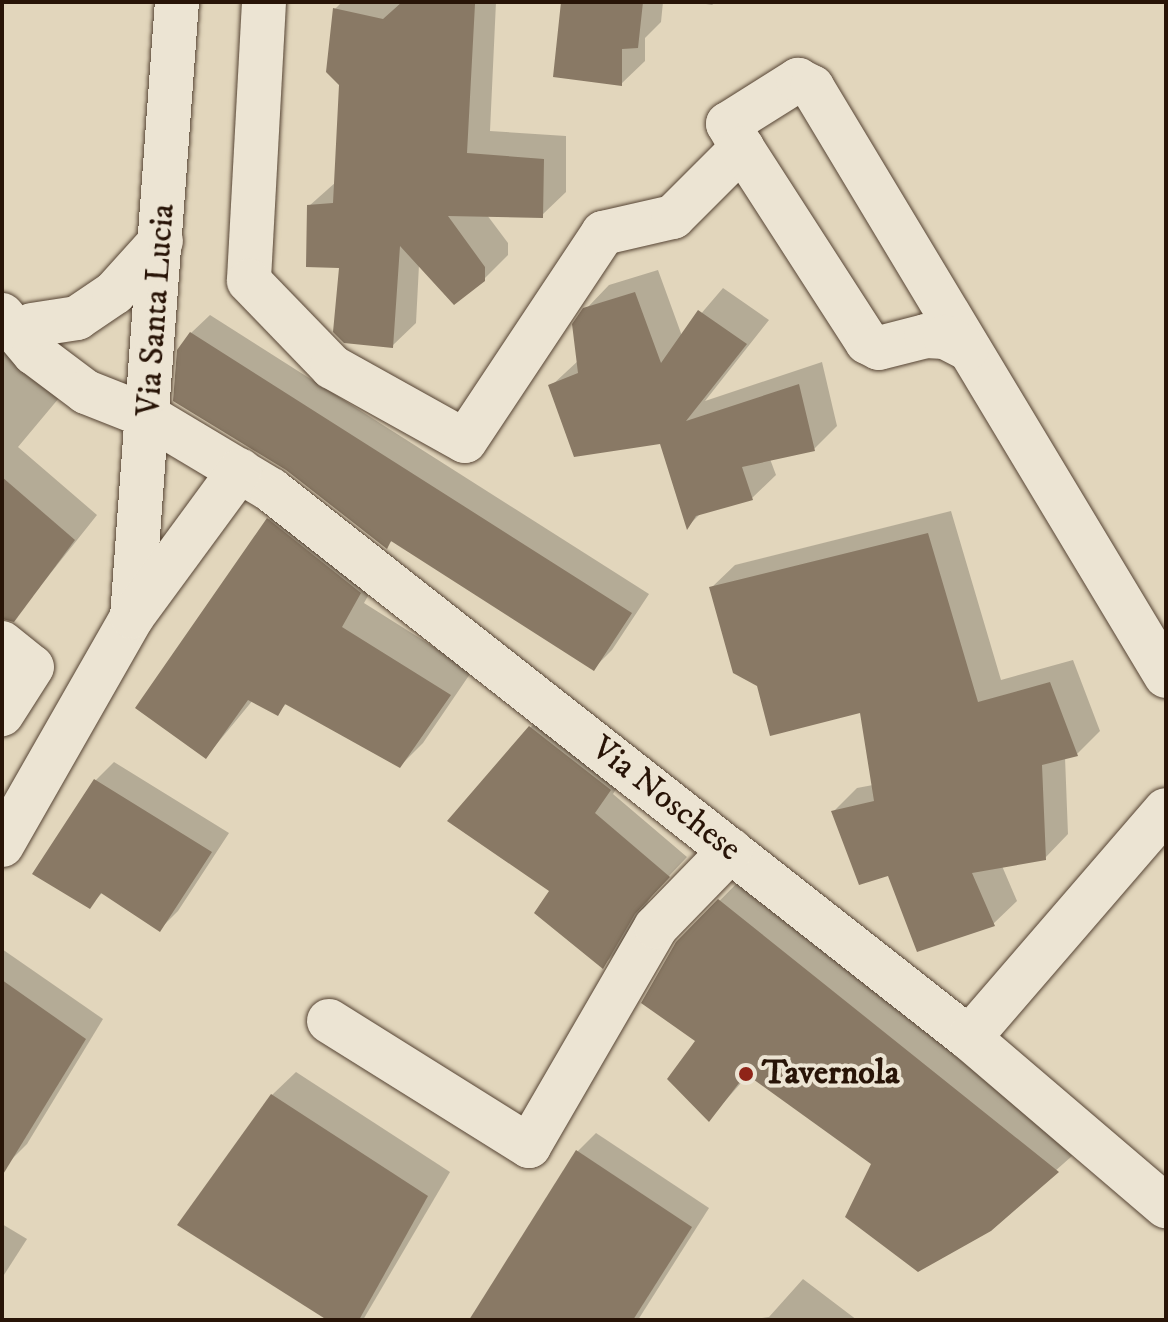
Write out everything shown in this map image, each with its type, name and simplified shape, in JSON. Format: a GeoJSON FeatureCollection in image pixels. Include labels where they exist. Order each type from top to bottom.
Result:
{"type":"FeatureCollection","features":[{"type":"Feature","properties":{"kind":"street","name":"Via Santa Lucia"},"geometry":{"type":"LineString","coordinates":[[132,617],[177,2]]}},
{"type":"Feature","properties":{"kind":"street"},"geometry":{"type":"LineString","coordinates":[[264,2],[249,281],[332,367],[465,441],[603,233],[673,217],[742,148]]}},
{"type":"Feature","properties":{"kind":"street"},"geometry":{"type":"LineString","coordinates":[[967,348],[945,337],[926,336],[879,348],[867,342],[728,124],[798,80],[812,87],[1166,676]]}},
{"type":"Feature","properties":{"kind":"street"},"geometry":{"type":"LineString","coordinates":[[12,317],[77,318],[114,293],[161,241]]}},
{"type":"Feature","properties":{"kind":"street","name":"Via Noschese"},"geometry":{"type":"LineString","coordinates":[[12,317],[58,335],[102,368],[149,417],[240,470],[969,1038],[1166,1206]]}},
{"type":"Feature","properties":{"kind":"street","name":"Via Santa Lucia"},"geometry":{"type":"LineString","coordinates":[[3,842],[132,617],[240,470]]}},
{"type":"Feature","properties":{"kind":"street"},"geometry":{"type":"LineString","coordinates":[[2,643],[32,667],[2,714]]}},
{"type":"Feature","properties":{"kind":"street"},"geometry":{"type":"LineString","coordinates":[[969,1038],[1166,810]]}},
{"type":"Feature","properties":{"kind":"street"},"geometry":{"type":"LineString","coordinates":[[329,1021],[529,1146],[656,927],[731,850]]}},
{"type":"Feature","properties":{"kind":"building"},"geometry":{"type":"Polygon","coordinates":[[[402,2],[475,4],[467,153],[544,159],[543,218],[448,216],[485,267],[485,281],[454,305],[400,246],[393,348],[344,343],[333,332],[339,268],[306,267],[307,205],[333,203],[339,85],[326,72],[333,8],[383,19],[402,2]]]}},
{"type":"Feature","properties":{"kind":"building"},"geometry":{"type":"Polygon","coordinates":[[[561,2],[643,2],[638,48],[622,49],[622,86],[553,77],[561,2]]]}},
{"type":"Feature","properties":{"kind":"building"},"geometry":{"type":"Polygon","coordinates":[[[635,292],[661,363],[698,310],[747,344],[686,421],[799,384],[815,451],[742,467],[753,500],[696,516],[687,530],[660,444],[574,457],[548,385],[578,373],[572,324],[583,308],[635,292]]]}},
{"type":"Feature","properties":{"kind":"building"},"geometry":{"type":"Polygon","coordinates":[[[190,332],[632,613],[594,671],[391,541],[387,549],[286,470],[173,401],[177,350],[190,332]]]}},
{"type":"Feature","properties":{"kind":"building"},"geometry":{"type":"Polygon","coordinates":[[[2,477],[75,540],[14,622],[2,619],[2,477]]]}},
{"type":"Feature","properties":{"kind":"building"},"geometry":{"type":"Polygon","coordinates":[[[267,518],[361,593],[342,627],[451,695],[400,768],[285,704],[278,716],[248,700],[206,759],[135,708],[267,518]]]}},
{"type":"Feature","properties":{"kind":"building"},"geometry":{"type":"Polygon","coordinates":[[[928,533],[978,702],[1050,682],[1078,756],[1042,765],[1046,860],[972,873],[995,926],[917,952],[888,876],[859,885],[831,811],[874,801],[860,713],[770,736],[757,686],[733,673],[709,587],[928,533]]]}},
{"type":"Feature","properties":{"kind":"building"},"geometry":{"type":"Polygon","coordinates":[[[529,726],[611,790],[595,813],[670,877],[635,914],[603,969],[534,913],[549,891],[447,821],[529,726]]]}},
{"type":"Feature","properties":{"kind":"building"},"geometry":{"type":"Polygon","coordinates":[[[94,779],[212,852],[160,932],[101,893],[90,909],[32,874],[94,779]]]}},
{"type":"Feature","properties":{"kind":"building"},"geometry":{"type":"Polygon","coordinates":[[[718,899],[1059,1172],[991,1231],[918,1272],[845,1217],[871,1164],[746,1074],[709,1122],[667,1079],[695,1041],[641,1003],[676,942],[718,899]]]}},
{"type":"Feature","properties":{"kind":"building"},"geometry":{"type":"Polygon","coordinates":[[[2,980],[86,1039],[2,1176],[2,980]]]}},
{"type":"Feature","properties":{"kind":"building"},"geometry":{"type":"Polygon","coordinates":[[[271,1094],[428,1196],[359,1320],[327,1320],[177,1225],[271,1094]]]}},
{"type":"Feature","properties":{"kind":"building"},"geometry":{"type":"Polygon","coordinates":[[[576,1150],[692,1227],[633,1320],[469,1320],[576,1150]]]}},
{"type":"Feature","properties":{"kind":"place","name":"Tavernola"},"geometry":{"type":"Point","coordinates":[746,1074]}}]}
